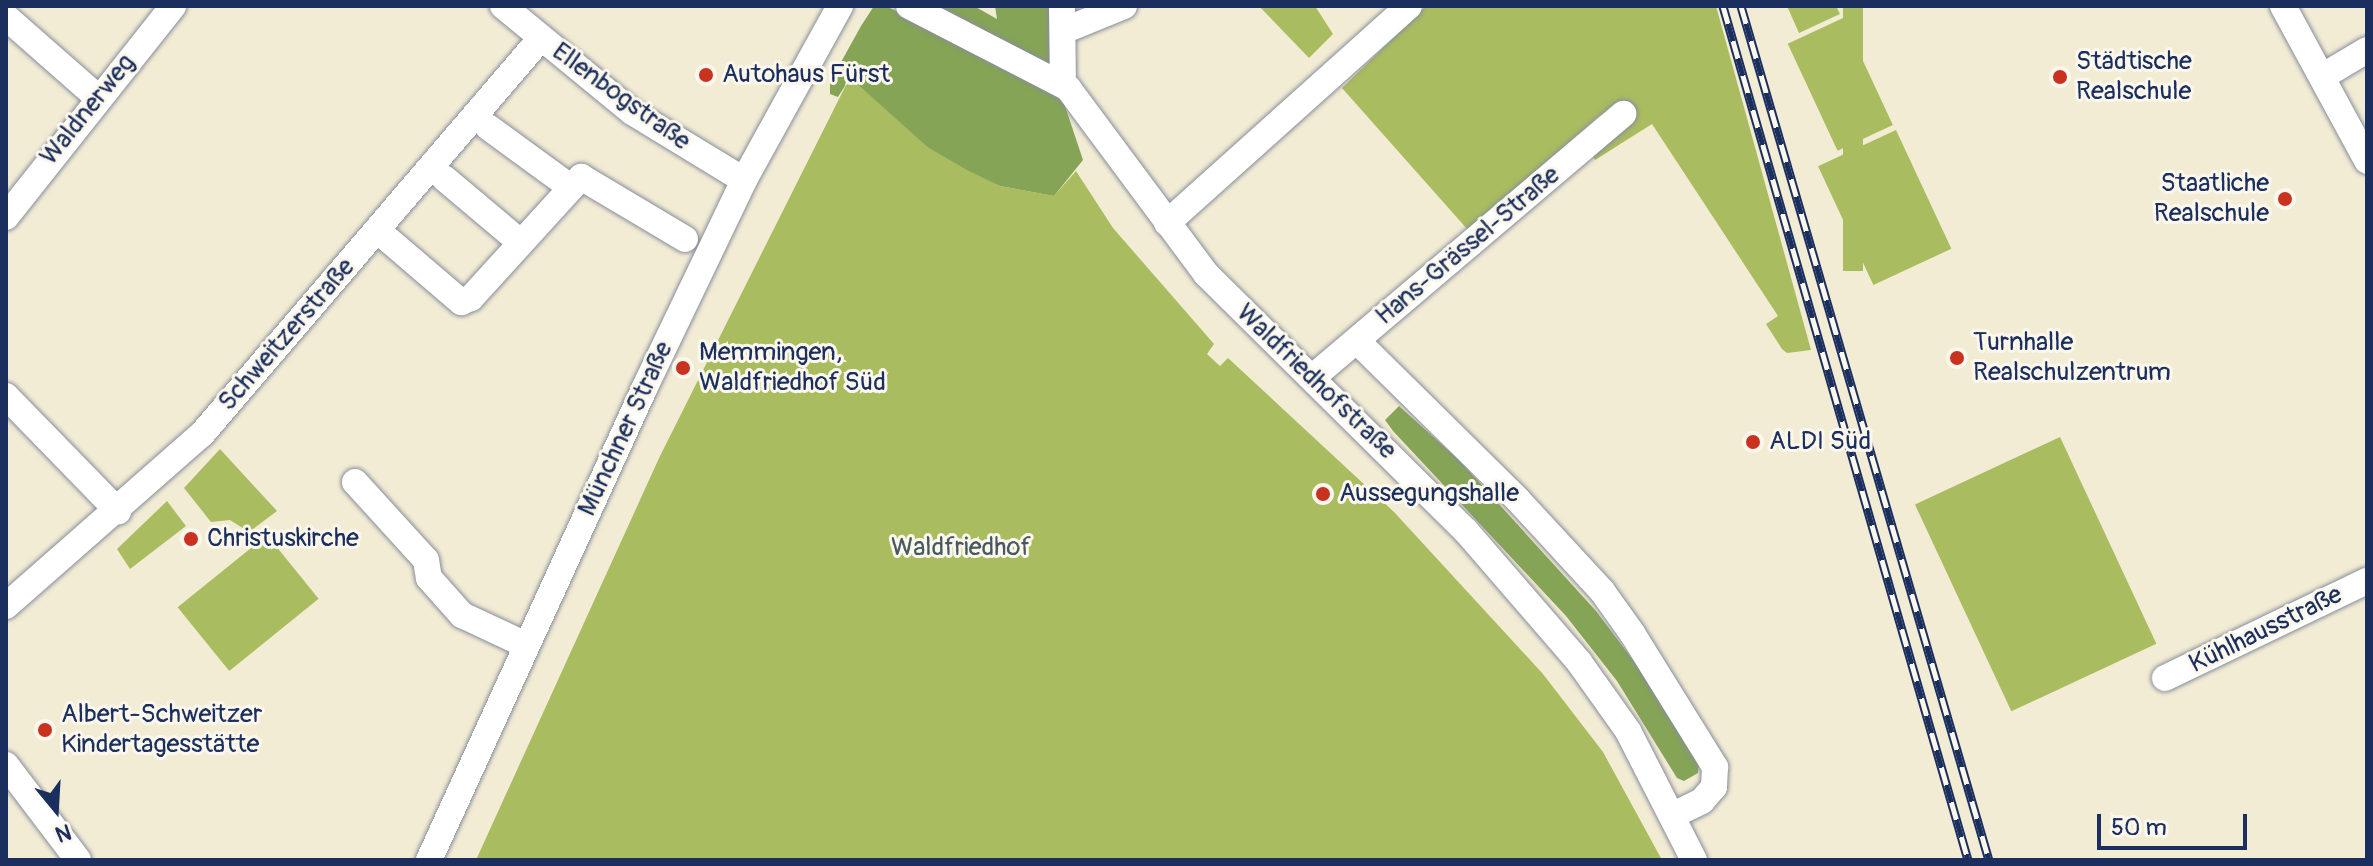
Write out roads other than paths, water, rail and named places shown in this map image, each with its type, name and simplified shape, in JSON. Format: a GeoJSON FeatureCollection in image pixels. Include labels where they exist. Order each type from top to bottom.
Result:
{"type":"FeatureCollection","features":[{"type":"Feature","properties":{"kind":"street","name":"Ellenbogstraße"},"geometry":{"type":"LineString","coordinates":[[503,6],[632,112],[744,180]]}},
{"type":"Feature","properties":{"kind":"street","name":"Münchner Straße"},"geometry":{"type":"LineString","coordinates":[[429,860],[744,180],[840,6]]}},
{"type":"Feature","properties":{"kind":"street","name":"Waldfriedhofstraße"},"geometry":{"type":"LineString","coordinates":[[909,6],[1063,84],[1167,223],[1239,310],[1313,377],[1533,605],[1628,731],[1694,860]]}},
{"type":"Feature","properties":{"kind":"street"},"geometry":{"type":"LineString","coordinates":[[1063,84],[1062,18],[1124,6]]}},
{"type":"Feature","properties":{"kind":"street"},"geometry":{"type":"LineString","coordinates":[[1167,223],[1409,6]]}},
{"type":"Feature","properties":{"kind":"street"},"geometry":{"type":"LineString","coordinates":[[2283,6],[2325,75],[2367,161]]}},
{"type":"Feature","properties":{"kind":"street","name":"Waldnerweg"},"geometry":{"type":"LineString","coordinates":[[6,217],[158,11]]}},
{"type":"Feature","properties":{"kind":"street"},"geometry":{"type":"LineString","coordinates":[[6,17],[97,97]]}},
{"type":"Feature","properties":{"kind":"street","name":"Schweitzerstraße"},"geometry":{"type":"LineString","coordinates":[[6,606],[118,511],[202,434],[541,38]]}},
{"type":"Feature","properties":{"kind":"street"},"geometry":{"type":"LineString","coordinates":[[2325,75],[2367,50]]}},
{"type":"Feature","properties":{"kind":"street","name":"Hans-Grässel-Straße"},"geometry":{"type":"LineString","coordinates":[[1313,377],[1623,114]]}},
{"type":"Feature","properties":{"kind":"street"},"geometry":{"type":"LineString","coordinates":[[488,127],[569,186]]}},
{"type":"Feature","properties":{"kind":"street"},"geometry":{"type":"LineString","coordinates":[[444,178],[520,242]]}},
{"type":"Feature","properties":{"kind":"street"},"geometry":{"type":"LineString","coordinates":[[377,230],[461,302],[471,298],[569,186],[588,179],[685,239]]}},
{"type":"Feature","properties":{"kind":"street"},"geometry":{"type":"LineString","coordinates":[[1357,341],[1518,500],[1602,591],[1632,633],[1715,767],[1714,787],[1708,794],[1673,815]]}},
{"type":"Feature","properties":{"kind":"street"},"geometry":{"type":"LineString","coordinates":[[6,396],[118,511]]}},
{"type":"Feature","properties":{"kind":"street"},"geometry":{"type":"LineString","coordinates":[[355,482],[426,560],[429,578],[462,615],[526,645]]}},
{"type":"Feature","properties":{"kind":"street","name":"Kühlhausstraße"},"geometry":{"type":"LineString","coordinates":[[2165,678],[2367,581]]}},
{"type":"Feature","properties":{"kind":"street"},"geometry":{"type":"LineString","coordinates":[[6,765],[78,860]]}},
{"type":"Feature","properties":{"kind":"railway"},"geometry":{"type":"LineString","coordinates":[[1723,6],[1968,860]]}},
{"type":"Feature","properties":{"kind":"railway"},"geometry":{"type":"LineString","coordinates":[[1741,6],[1989,860]]}},
{"type":"Feature","properties":{"kind":"place","name":"Autohaus Fürst"},"geometry":{"type":"Point","coordinates":[706,75]}},
{"type":"Feature","properties":{"kind":"place","name":"Städtische Realschule"},"geometry":{"type":"Point","coordinates":[2060,77]}},
{"type":"Feature","properties":{"kind":"place","name":"Staatliche Realschule"},"geometry":{"type":"Point","coordinates":[2285,199]}},
{"type":"Feature","properties":{"kind":"place","name":"Turnhalle Realschulzentrum"},"geometry":{"type":"Point","coordinates":[1957,358]}},
{"type":"Feature","properties":{"kind":"place","name":"Memmingen, Waldfriedhof Süd"},"geometry":{"type":"Point","coordinates":[683,368]}},
{"type":"Feature","properties":{"kind":"place","name":"ALDI Süd"},"geometry":{"type":"Point","coordinates":[1753,442]}},
{"type":"Feature","properties":{"kind":"place","name":"Aussegungshalle"},"geometry":{"type":"Point","coordinates":[1323,494]}},
{"type":"Feature","properties":{"kind":"place","name":"Christuskirche"},"geometry":{"type":"Point","coordinates":[191,539]}},
{"type":"Feature","properties":{"kind":"place","name":"Albert-Schweitzer Kindertagesstätte"},"geometry":{"type":"Point","coordinates":[45,730]}},
{"type":"Feature","properties":{"kind":"park label","name":"Waldfriedhof"},"geometry":{"type":"Point","coordinates":[961,548]}}]}
